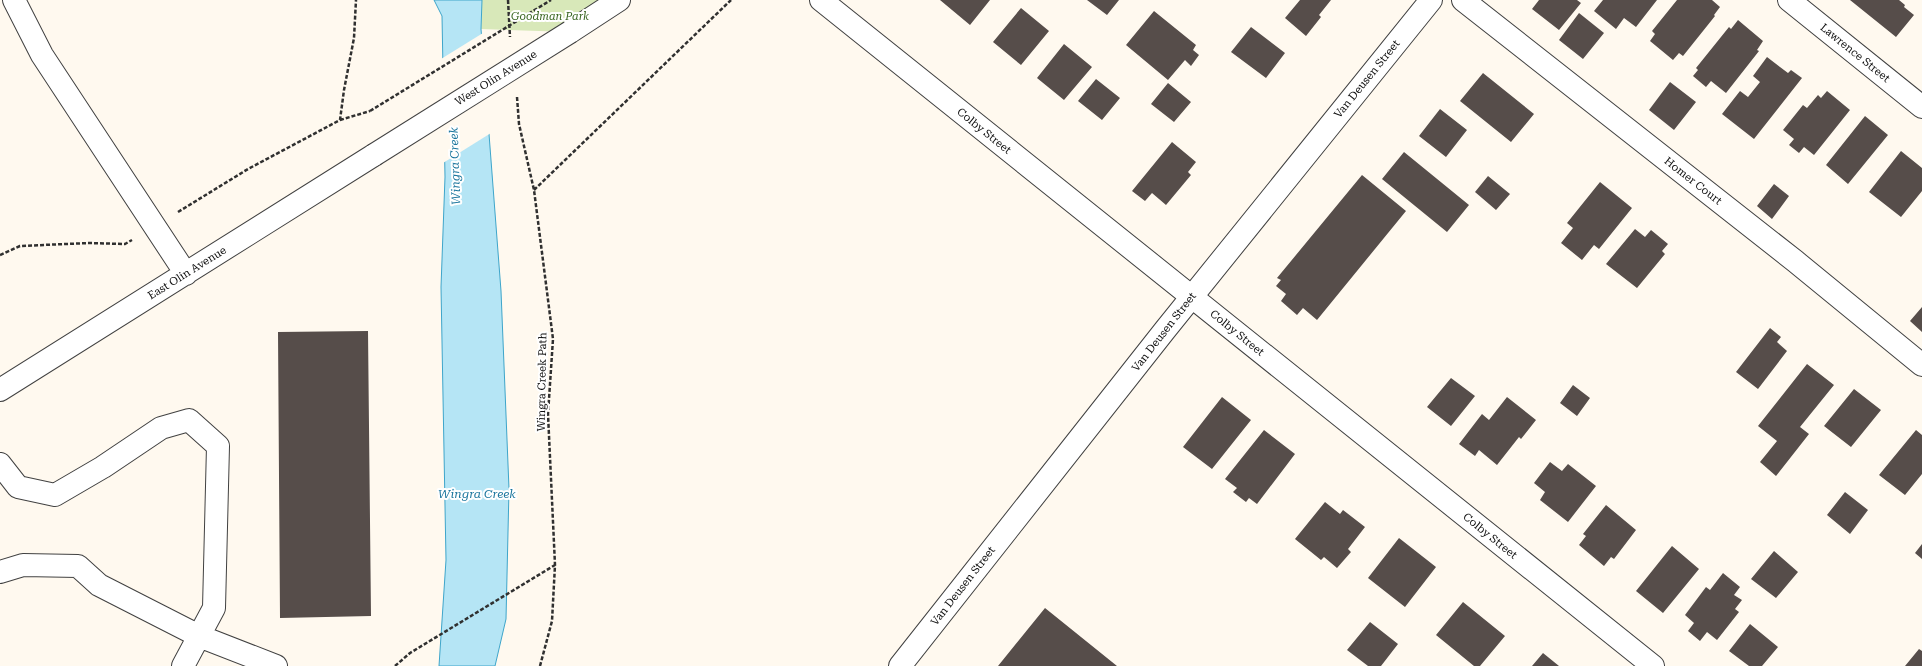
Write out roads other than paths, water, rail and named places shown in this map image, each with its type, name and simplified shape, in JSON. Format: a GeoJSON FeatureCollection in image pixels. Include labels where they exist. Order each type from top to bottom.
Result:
{"type":"FeatureCollection","features":[{"type":"Feature","properties":{"kind":"street"},"geometry":{"type":"LineString","coordinates":[[14,0],[42,55],[186,274]]}},
{"type":"Feature","properties":{"kind":"street","name":"West Olin Avenue"},"geometry":{"type":"LineString","coordinates":[[374,154],[619,0]]}},
{"type":"Feature","properties":{"kind":"street","name":"Colby Street"},"geometry":{"type":"LineString","coordinates":[[821,0],[1652,666]]}},
{"type":"Feature","properties":{"kind":"street","name":"Van Deusen Street"},"geometry":{"type":"LineString","coordinates":[[900,666],[1191,297],[1431,0]]}},
{"type":"Feature","properties":{"kind":"street","name":"Homer Court"},"geometry":{"type":"LineString","coordinates":[[1463,0],[1795,261],[1922,364]]}},
{"type":"Feature","properties":{"kind":"street","name":"Lawrence Street"},"geometry":{"type":"LineString","coordinates":[[1789,0],[1922,105]]}},
{"type":"Feature","properties":{"kind":"street","name":"East Olin Avenue"},"geometry":{"type":"LineString","coordinates":[[0,390],[374,154]]}},
{"type":"Feature","properties":{"kind":"street"},"geometry":{"type":"LineString","coordinates":[[0,464],[18,487],[55,495],[103,467],[161,428],[189,420],[218,446],[214,608],[183,666]]}},
{"type":"Feature","properties":{"kind":"street"},"geometry":{"type":"LineString","coordinates":[[0,572],[23,565],[78,566],[99,585],[199,636],[276,666]]}},
{"type":"Feature","properties":{"kind":"water","name":"Wingra Creek"},"geometry":{"type":"Polygon","coordinates":[[[434,0],[482,0],[481,29],[501,291],[509,489],[506,619],[495,666],[439,666],[446,560],[441,287],[445,177],[442,16],[434,0]]]}},
{"type":"Feature","properties":{"kind":"park label","name":"Goodman Park"},"geometry":{"type":"Point","coordinates":[550,16]}}]}
